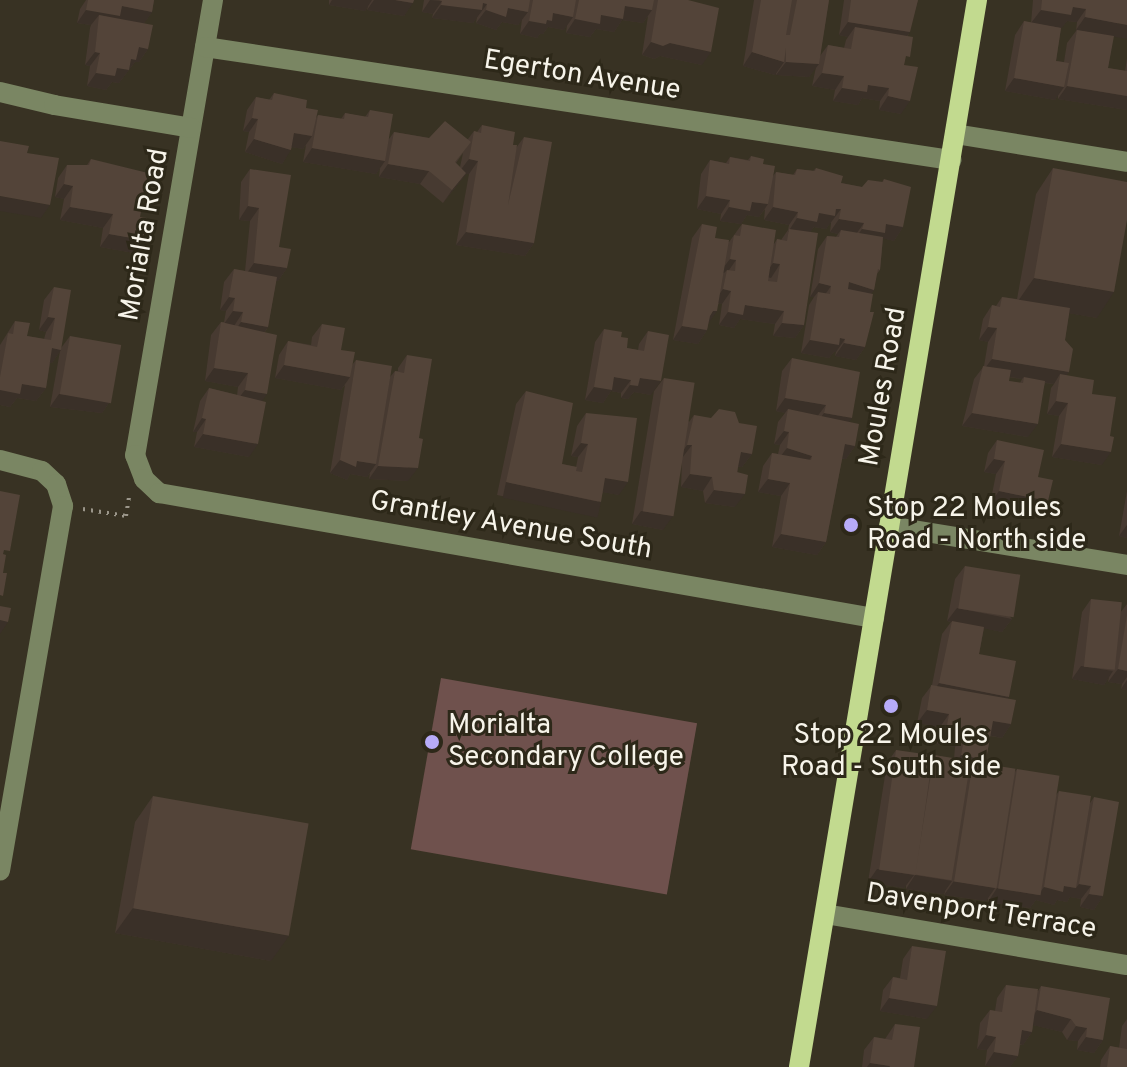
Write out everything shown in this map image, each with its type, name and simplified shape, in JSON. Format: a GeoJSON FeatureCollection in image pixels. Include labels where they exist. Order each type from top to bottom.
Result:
{"type":"FeatureCollection","features":[{"type":"Feature","properties":{"kind":"main road","name":"Moules Road"},"geometry":{"type":"LineString","coordinates":[[799,1067],[977,0]]}},
{"type":"Feature","properties":{"kind":"street","name":"Morialta Road"},"geometry":{"type":"LineString","coordinates":[[135,455],[213,0]]}},
{"type":"Feature","properties":{"kind":"street","name":"Egerton Avenue"},"geometry":{"type":"LineString","coordinates":[[205,47],[951,160]]}},
{"type":"Feature","properties":{"kind":"street"},"geometry":{"type":"LineString","coordinates":[[0,92],[54,105],[191,128]]}},
{"type":"Feature","properties":{"kind":"street"},"geometry":{"type":"LineString","coordinates":[[955,134],[1127,162]]}},
{"type":"Feature","properties":{"kind":"street","name":"Grantley Avenue South"},"geometry":{"type":"LineString","coordinates":[[135,455],[144,479],[159,493],[874,618]]}},
{"type":"Feature","properties":{"kind":"street"},"geometry":{"type":"LineString","coordinates":[[0,460],[42,471],[56,484],[63,506],[1,863]]}},
{"type":"Feature","properties":{"kind":"street"},"geometry":{"type":"LineString","coordinates":[[889,526],[1127,565]]}},
{"type":"Feature","properties":{"kind":"street","name":"Davenport Terrace"},"geometry":{"type":"LineString","coordinates":[[825,914],[1127,965]]}},
{"type":"Feature","properties":{"kind":"path"},"geometry":{"type":"LineString","coordinates":[[63,506],[126,516],[135,455]]}},
{"type":"Feature","properties":{"kind":"shaded area"},"geometry":{"type":"Polygon","coordinates":[[[441,678],[697,723],[667,895],[411,849],[441,678]]]}},
{"type":"Feature","properties":{"kind":"building"},"geometry":{"type":"Polygon","coordinates":[[[88,0],[154,0],[152,12],[122,6],[120,16],[86,10],[88,0]]]}},
{"type":"Feature","properties":{"kind":"building"},"geometry":{"type":"Polygon","coordinates":[[[439,0],[530,0],[528,12],[508,8],[506,17],[486,10],[487,4],[483,3],[482,10],[441,5],[442,1],[439,0]]]}},
{"type":"Feature","properties":{"kind":"building"},"geometry":{"type":"Polygon","coordinates":[[[533,0],[576,0],[573,17],[553,13],[552,21],[547,20],[546,24],[529,21],[533,0]]]}},
{"type":"Feature","properties":{"kind":"building"},"geometry":{"type":"Polygon","coordinates":[[[579,0],[654,0],[652,10],[625,6],[623,19],[601,15],[600,24],[575,19],[579,0]]]}},
{"type":"Feature","properties":{"kind":"building"},"geometry":{"type":"Polygon","coordinates":[[[658,0],[688,0],[719,8],[711,52],[651,42],[658,0]]]}},
{"type":"Feature","properties":{"kind":"building"},"geometry":{"type":"Polygon","coordinates":[[[761,0],[792,0],[786,35],[790,35],[797,0],[829,0],[819,64],[786,62],[786,48],[784,62],[752,52],[761,0]]]}},
{"type":"Feature","properties":{"kind":"building"},"geometry":{"type":"Polygon","coordinates":[[[851,0],[918,0],[910,32],[848,22],[851,0]]]}},
{"type":"Feature","properties":{"kind":"building"},"geometry":{"type":"Polygon","coordinates":[[[1042,0],[1127,0],[1127,25],[1085,17],[1086,9],[1073,7],[1071,15],[1041,10],[1042,0]]]}},
{"type":"Feature","properties":{"kind":"building"},"geometry":{"type":"Polygon","coordinates":[[[99,15],[153,25],[148,49],[139,47],[136,60],[131,59],[129,70],[117,68],[115,76],[96,73],[100,53],[95,52],[99,15]]]}},
{"type":"Feature","properties":{"kind":"building"},"geometry":{"type":"Polygon","coordinates":[[[1024,21],[1061,28],[1056,61],[1069,63],[1064,87],[1014,78],[1024,21]]]}},
{"type":"Feature","properties":{"kind":"building"},"geometry":{"type":"Polygon","coordinates":[[[855,27],[913,37],[910,57],[906,56],[904,65],[918,67],[910,101],[888,96],[889,88],[868,85],[867,92],[842,88],[844,76],[822,73],[828,45],[851,49],[855,27]]]}},
{"type":"Feature","properties":{"kind":"building"},"geometry":{"type":"Polygon","coordinates":[[[1077,30],[1114,36],[1108,68],[1127,71],[1127,96],[1067,86],[1077,30]]]}},
{"type":"Feature","properties":{"kind":"building"},"geometry":{"type":"Polygon","coordinates":[[[274,93],[307,100],[306,108],[318,110],[312,136],[294,133],[291,150],[254,139],[258,119],[252,118],[256,97],[272,100],[274,93]]]}},
{"type":"Feature","properties":{"kind":"building"},"geometry":{"type":"Polygon","coordinates":[[[370,110],[393,114],[385,161],[312,148],[318,115],[344,119],[345,113],[368,117],[370,110]]]}},
{"type":"Feature","properties":{"kind":"building"},"geometry":{"type":"Polygon","coordinates":[[[445,121],[471,142],[455,162],[466,173],[452,190],[429,171],[388,164],[394,132],[429,138],[445,121]]]}},
{"type":"Feature","properties":{"kind":"building"},"geometry":{"type":"Polygon","coordinates":[[[482,125],[515,132],[513,145],[517,145],[508,205],[524,137],[552,142],[534,243],[466,232],[478,161],[469,159],[474,131],[481,133],[482,125]]]}},
{"type":"Feature","properties":{"kind":"building"},"geometry":{"type":"Polygon","coordinates":[[[0,141],[29,146],[27,153],[59,158],[50,205],[0,196],[0,141]]]}},
{"type":"Feature","properties":{"kind":"building"},"geometry":{"type":"Polygon","coordinates":[[[751,156],[764,159],[763,164],[775,166],[768,204],[752,202],[750,211],[729,207],[730,200],[706,196],[710,160],[729,164],[730,157],[750,161],[751,156]]]}},
{"type":"Feature","properties":{"kind":"building"},"geometry":{"type":"Polygon","coordinates":[[[91,159],[148,173],[140,217],[147,218],[143,240],[109,234],[113,214],[70,207],[73,186],[64,184],[67,165],[89,165],[91,159]]]}},
{"type":"Feature","properties":{"kind":"building"},"geometry":{"type":"Polygon","coordinates":[[[816,168],[843,176],[841,183],[862,187],[868,180],[883,182],[884,179],[911,187],[903,227],[886,224],[885,233],[862,229],[864,223],[839,219],[841,209],[836,209],[835,216],[819,213],[817,222],[797,218],[798,212],[773,207],[776,172],[795,175],[797,169],[815,171],[816,168]]]}},
{"type":"Feature","properties":{"kind":"building"},"geometry":{"type":"Polygon","coordinates":[[[1053,168],[1127,182],[1127,220],[1114,292],[1034,278],[1053,168]]]}},
{"type":"Feature","properties":{"kind":"building"},"geometry":{"type":"Polygon","coordinates":[[[250,169],[291,175],[279,247],[291,249],[287,268],[254,263],[259,208],[248,206],[250,169]]]}},
{"type":"Feature","properties":{"kind":"building"},"geometry":{"type":"Polygon","coordinates":[[[702,224],[717,227],[715,238],[729,240],[717,311],[710,316],[707,330],[682,326],[702,224]]]}},
{"type":"Feature","properties":{"kind":"building"},"geometry":{"type":"Polygon","coordinates":[[[742,224],[776,230],[768,281],[777,282],[780,264],[773,263],[777,239],[787,241],[789,229],[818,233],[804,325],[782,323],[784,311],[745,305],[743,315],[728,312],[731,291],[723,289],[727,270],[735,271],[736,260],[730,259],[734,235],[740,236],[742,224]]]}},
{"type":"Feature","properties":{"kind":"building"},"geometry":{"type":"Polygon","coordinates":[[[841,230],[883,237],[880,270],[874,290],[849,282],[848,289],[873,294],[870,312],[874,312],[865,347],[844,343],[845,339],[840,338],[839,345],[810,340],[818,292],[830,294],[831,286],[819,283],[827,236],[839,237],[841,230]]]}},
{"type":"Feature","properties":{"kind":"building"},"geometry":{"type":"Polygon","coordinates":[[[234,269],[277,277],[268,327],[241,322],[243,312],[233,311],[235,298],[229,297],[234,269]]]}},
{"type":"Feature","properties":{"kind":"building"},"geometry":{"type":"Polygon","coordinates":[[[54,287],[71,290],[61,350],[52,348],[46,388],[22,384],[20,394],[0,390],[8,333],[13,334],[15,321],[30,323],[27,336],[51,340],[55,318],[48,317],[54,287]]]}},
{"type":"Feature","properties":{"kind":"building"},"geometry":{"type":"Polygon","coordinates":[[[1002,297],[1070,308],[1065,340],[1073,349],[1069,372],[992,359],[997,328],[988,327],[992,305],[1000,307],[1002,297]]]}},
{"type":"Feature","properties":{"kind":"building"},"geometry":{"type":"Polygon","coordinates":[[[221,322],[277,335],[267,394],[245,390],[248,373],[214,368],[221,322]]]}},
{"type":"Feature","properties":{"kind":"building"},"geometry":{"type":"Polygon","coordinates":[[[322,324],[345,328],[341,350],[355,352],[350,377],[284,365],[288,341],[317,347],[322,324]]]}},
{"type":"Feature","properties":{"kind":"building"},"geometry":{"type":"Polygon","coordinates":[[[604,329],[622,332],[621,337],[628,338],[627,348],[644,351],[648,331],[669,335],[661,381],[640,378],[638,386],[630,385],[631,380],[614,377],[612,390],[594,387],[604,329]]]}},
{"type":"Feature","properties":{"kind":"building"},"geometry":{"type":"Polygon","coordinates":[[[70,336],[121,345],[111,403],[60,394],[70,336]]]}},
{"type":"Feature","properties":{"kind":"building"},"geometry":{"type":"Polygon","coordinates":[[[407,355],[432,359],[419,438],[423,439],[418,468],[378,466],[395,371],[404,373],[407,355]]]}},
{"type":"Feature","properties":{"kind":"building"},"geometry":{"type":"Polygon","coordinates":[[[792,358],[860,372],[852,418],[824,413],[826,405],[785,398],[792,358]]]}},
{"type":"Feature","properties":{"kind":"building"},"geometry":{"type":"Polygon","coordinates":[[[356,360],[392,366],[376,464],[357,461],[356,467],[340,460],[356,360]]]}},
{"type":"Feature","properties":{"kind":"building"},"geometry":{"type":"Polygon","coordinates":[[[983,366],[1011,370],[1009,381],[1023,383],[1024,377],[1045,381],[1038,424],[972,413],[983,366]]]}},
{"type":"Feature","properties":{"kind":"building"},"geometry":{"type":"Polygon","coordinates":[[[1060,374],[1094,380],[1092,394],[1116,397],[1110,436],[1114,437],[1111,452],[1061,444],[1068,403],[1056,401],[1060,374]]]}},
{"type":"Feature","properties":{"kind":"building"},"geometry":{"type":"Polygon","coordinates":[[[664,378],[695,383],[673,516],[643,511],[664,378]]]}},
{"type":"Feature","properties":{"kind":"building"},"geometry":{"type":"Polygon","coordinates":[[[209,388],[266,402],[258,444],[203,434],[206,419],[202,418],[209,388]]]}},
{"type":"Feature","properties":{"kind":"building"},"geometry":{"type":"Polygon","coordinates":[[[526,391],[573,403],[562,464],[577,467],[576,471],[582,472],[588,444],[581,443],[586,413],[637,418],[628,482],[605,478],[601,502],[506,482],[526,391]]]}},
{"type":"Feature","properties":{"kind":"building"},"geometry":{"type":"Polygon","coordinates":[[[719,409],[735,412],[739,423],[757,426],[752,454],[741,452],[737,472],[748,475],[745,494],[714,490],[712,477],[690,474],[692,445],[687,445],[694,415],[711,418],[719,409]]]}},
{"type":"Feature","properties":{"kind":"building"},"geometry":{"type":"Polygon","coordinates":[[[788,409],[859,424],[855,446],[845,444],[826,542],[781,534],[790,483],[768,479],[772,453],[811,460],[812,456],[787,448],[789,432],[784,431],[788,409]]]}},
{"type":"Feature","properties":{"kind":"building"},"geometry":{"type":"Polygon","coordinates":[[[997,440],[1044,450],[1038,477],[1053,480],[1048,501],[999,491],[1005,461],[994,459],[997,440]]]}},
{"type":"Feature","properties":{"kind":"building"},"geometry":{"type":"Polygon","coordinates":[[[0,491],[20,495],[10,551],[4,550],[3,554],[6,555],[3,573],[7,573],[3,596],[0,595],[0,491]]]}},
{"type":"Feature","properties":{"kind":"building"},"geometry":{"type":"Polygon","coordinates":[[[965,566],[1020,575],[1014,617],[958,608],[965,566]]]}},
{"type":"Feature","properties":{"kind":"building"},"geometry":{"type":"Polygon","coordinates":[[[1091,599],[1122,602],[1115,670],[1084,667],[1091,599]]]}},
{"type":"Feature","properties":{"kind":"building"},"geometry":{"type":"Polygon","coordinates":[[[0,606],[11,608],[8,622],[0,620],[0,606]]]}},
{"type":"Feature","properties":{"kind":"building"},"geometry":{"type":"Polygon","coordinates":[[[1127,615],[1127,671],[1118,669],[1127,615]]]}},
{"type":"Feature","properties":{"kind":"building"},"geometry":{"type":"Polygon","coordinates":[[[952,621],[984,627],[979,654],[1016,661],[1009,697],[939,683],[952,621]]]}},
{"type":"Feature","properties":{"kind":"building"},"geometry":{"type":"Polygon","coordinates":[[[931,685],[1016,700],[1011,724],[993,721],[986,760],[961,755],[965,734],[946,731],[949,714],[927,710],[931,685]]]}},
{"type":"Feature","properties":{"kind":"building"},"geometry":{"type":"Polygon","coordinates":[[[896,750],[933,755],[916,875],[879,870],[896,750]]]}},
{"type":"Feature","properties":{"kind":"building"},"geometry":{"type":"Polygon","coordinates":[[[934,755],[971,761],[952,880],[915,875],[934,755]]]}},
{"type":"Feature","properties":{"kind":"building"},"geometry":{"type":"Polygon","coordinates":[[[973,762],[1015,769],[997,888],[954,882],[973,762]]]}},
{"type":"Feature","properties":{"kind":"building"},"geometry":{"type":"Polygon","coordinates":[[[1017,769],[1059,776],[1041,895],[998,889],[1017,769]]]}},
{"type":"Feature","properties":{"kind":"building"},"geometry":{"type":"Polygon","coordinates":[[[1059,791],[1091,796],[1076,888],[1064,886],[1063,892],[1044,887],[1059,791]]]}},
{"type":"Feature","properties":{"kind":"building"},"geometry":{"type":"Polygon","coordinates":[[[153,796],[309,823],[289,936],[133,908],[153,796]]]}},
{"type":"Feature","properties":{"kind":"building"},"geometry":{"type":"Polygon","coordinates":[[[1094,797],[1119,802],[1103,896],[1089,894],[1091,886],[1079,884],[1094,797]]]}},
{"type":"Feature","properties":{"kind":"building"},"geometry":{"type":"Polygon","coordinates":[[[912,946],[946,951],[937,1006],[889,998],[893,977],[907,980],[912,946]]]}},
{"type":"Feature","properties":{"kind":"building"},"geometry":{"type":"Polygon","coordinates":[[[1006,985],[1038,989],[1032,1032],[1022,1030],[1018,1056],[994,1052],[996,1037],[986,1035],[990,1010],[1002,1012],[1006,985]]]}},
{"type":"Feature","properties":{"kind":"building"},"geometry":{"type":"Polygon","coordinates":[[[1041,986],[1110,998],[1103,1040],[1086,1037],[1087,1028],[1076,1026],[1071,1019],[1037,1010],[1041,986]]]}},
{"type":"Feature","properties":{"kind":"building"},"geometry":{"type":"Polygon","coordinates":[[[895,1024],[920,1027],[914,1067],[870,1063],[874,1037],[892,1040],[895,1024]]]}},
{"type":"Feature","properties":{"kind":"building"},"geometry":{"type":"Polygon","coordinates":[[[1110,1046],[1127,1049],[1127,1067],[1107,1067],[1110,1046]]]}},
{"type":"Feature","properties":{"kind":"place","name":"Stop 22 Moules Road - North side"},"geometry":{"type":"Point","coordinates":[851,525]}},
{"type":"Feature","properties":{"kind":"place","name":"Stop 22 Moules Road - South side"},"geometry":{"type":"Point","coordinates":[891,706]}},
{"type":"Feature","properties":{"kind":"place","name":"Morialta Secondary College"},"geometry":{"type":"Point","coordinates":[432,742]}}]}
